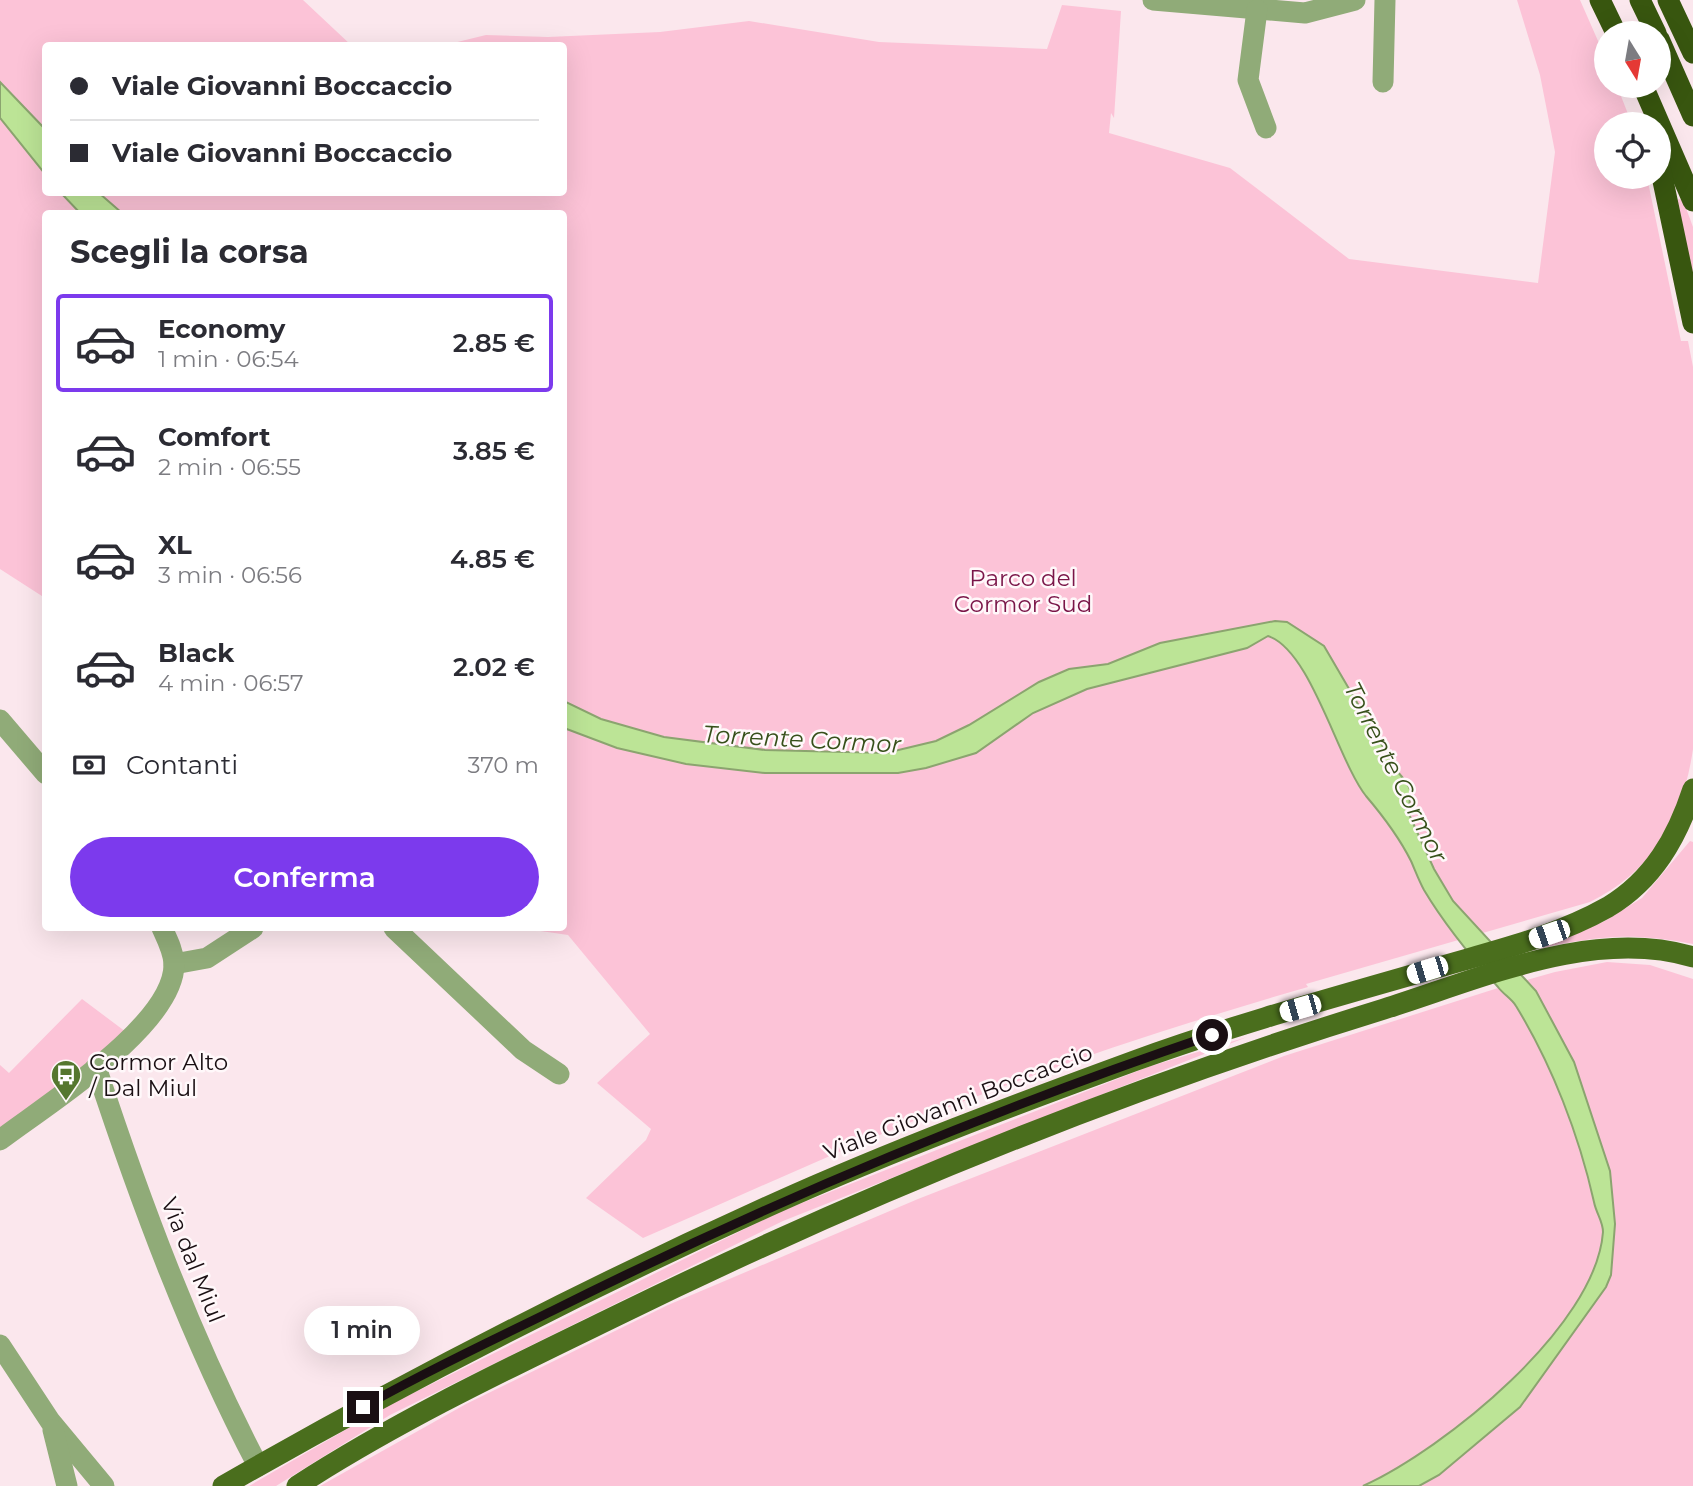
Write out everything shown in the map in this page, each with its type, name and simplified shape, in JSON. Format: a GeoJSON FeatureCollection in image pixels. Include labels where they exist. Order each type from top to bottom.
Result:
{"type":"FeatureCollection","features":[{"type":"Feature","properties":{"kind":"highway"},"geometry":{"type":"LineString","coordinates":[[1600,0],[1610,21]]}},
{"type":"Feature","properties":{"kind":"highway"},"geometry":{"type":"LineString","coordinates":[[1640,0],[1650,21]]}},
{"type":"Feature","properties":{"kind":"highway"},"geometry":{"type":"LineString","coordinates":[[1668,0],[1693,53]]}},
{"type":"Feature","properties":{"kind":"highway"},"geometry":{"type":"LineString","coordinates":[[1671,66],[1693,116]]}},
{"type":"Feature","properties":{"kind":"highway"},"geometry":{"type":"LineString","coordinates":[[1649,98],[1693,201]]}},
{"type":"Feature","properties":{"kind":"highway"},"geometry":{"type":"LineString","coordinates":[[1665,189],[1693,323]]}},
{"type":"Feature","properties":{"kind":"main road","name":"Viale Giovanni Boccaccio"},"geometry":{"type":"LineString","coordinates":[[223,1486],[384,1395],[780,1201],[1036,1097],[1144,1058],[1274,1015],[1569,927],[1630,893],[1651,872],[1675,837],[1693,789]]}},
{"type":"Feature","properties":{"kind":"main road"},"geometry":{"type":"LineString","coordinates":[[297,1486],[397,1426],[764,1246],[995,1148],[1189,1072],[1286,1039],[1577,952],[1640,947],[1693,957]]}},
{"type":"Feature","properties":{"kind":"street"},"geometry":{"type":"LineString","coordinates":[[1153,0],[1257,10],[1281,6],[1312,12],[1355,0]]}},
{"type":"Feature","properties":{"kind":"street"},"geometry":{"type":"LineString","coordinates":[[1383,82],[1385,0]]}},
{"type":"Feature","properties":{"kind":"street"},"geometry":{"type":"LineString","coordinates":[[1257,10],[1248,80],[1266,128]]}},
{"type":"Feature","properties":{"kind":"street"},"geometry":{"type":"LineString","coordinates":[[0,720],[42,769]]}},
{"type":"Feature","properties":{"kind":"street"},"geometry":{"type":"LineString","coordinates":[[0,1140],[143,1028],[164,998],[174,964],[172,948],[164,931]]}},
{"type":"Feature","properties":{"kind":"street"},"geometry":{"type":"LineString","coordinates":[[174,964],[207,958],[248,931]]}},
{"type":"Feature","properties":{"kind":"street"},"geometry":{"type":"LineString","coordinates":[[397,931],[523,1050],[559,1074]]}},
{"type":"Feature","properties":{"kind":"street","name":"Via dal Miul"},"geometry":{"type":"LineString","coordinates":[[96,1067],[140,1200],[178,1296],[223,1397],[258,1466]]}},
{"type":"Feature","properties":{"kind":"street"},"geometry":{"type":"LineString","coordinates":[[0,1345],[50,1421],[104,1486]]}},
{"type":"Feature","properties":{"kind":"street"},"geometry":{"type":"LineString","coordinates":[[50,1421],[67,1486]]}},
{"type":"Feature","properties":{"kind":"green space","name":"Parco del Cormor Sud"},"geometry":{"type":"Polygon","coordinates":[[[0,0],[303,0],[348,42],[42,42],[42,196],[567,196],[567,42],[457,42],[486,35],[548,37],[660,32],[749,21],[879,42],[1047,49],[1062,5],[1121,11],[1114,118],[1111,113],[1109,133],[1230,168],[1349,259],[1538,283],[1555,152],[1540,75],[1517,0],[1580,0],[1594,32],[1594,98],[1622,98],[1627,112],[1594,112],[1594,189],[1649,189],[1681,341],[1688,341],[1693,367],[1693,749],[1682,798],[1673,820],[1648,858],[1631,875],[1590,902],[1306,984],[1308,987],[1206,1017],[955,1104],[643,1238],[586,1198],[646,1140],[651,1129],[597,1083],[650,1034],[568,935],[541,931],[567,931],[567,210],[42,210],[42,596],[0,569],[0,0]]]}},
{"type":"Feature","properties":{"kind":"green space"},"geometry":{"type":"Polygon","coordinates":[[[1683,200],[1693,227],[1693,282],[1675,201],[1683,200]]]}},
{"type":"Feature","properties":{"kind":"green space"},"geometry":{"type":"Polygon","coordinates":[[[1690,841],[1693,842],[1693,944],[1649,938],[1611,937],[1531,950],[1603,922],[1642,898],[1690,841]]]}},
{"type":"Feature","properties":{"kind":"green space"},"geometry":{"type":"Polygon","coordinates":[[[1607,962],[1650,965],[1693,979],[1693,1486],[320,1486],[466,1404],[668,1305],[918,1199],[1284,1056],[1498,988],[1555,972],[1607,962]]]}},
{"type":"Feature","properties":{"kind":"green space"},"geometry":{"type":"Polygon","coordinates":[[[82,999],[126,1032],[0,1134],[0,1065],[9,1073],[82,999]]]}},
{"type":"Feature","properties":{"kind":"green space"},"geometry":{"type":"Polygon","coordinates":[[[1247,1037],[783,1221],[390,1415],[276,1486],[249,1486],[385,1407],[779,1212],[1148,1067],[1247,1037]]]}},
{"type":"Feature","properties":{"kind":"water"},"geometry":{"type":"Polygon","coordinates":[[[0,82],[42,126],[42,170],[0,118],[0,82]]]}},
{"type":"Feature","properties":{"kind":"water"},"geometry":{"type":"Polygon","coordinates":[[[64,196],[102,196],[119,210],[77,210],[64,196]]]}},
{"type":"Feature","properties":{"kind":"water","name":"Torrente Cormor"},"geometry":{"type":"Polygon","coordinates":[[[1275,621],[1287,622],[1324,646],[1397,771],[1409,786],[1408,812],[1434,869],[1453,901],[1536,991],[1574,1062],[1610,1171],[1615,1224],[1611,1275],[1606,1287],[1520,1407],[1439,1475],[1419,1486],[1363,1486],[1434,1444],[1511,1381],[1574,1307],[1594,1269],[1603,1228],[1563,1101],[1529,1029],[1514,1003],[1500,990],[1449,927],[1422,887],[1401,844],[1356,780],[1311,684],[1298,662],[1283,645],[1268,636],[1247,648],[1087,689],[1033,713],[976,753],[926,768],[898,773],[765,773],[686,764],[617,748],[567,729],[567,702],[601,719],[664,737],[765,750],[886,753],[936,741],[969,725],[1039,682],[1069,669],[1108,664],[1160,643],[1275,621]]]}},
{"type":"Feature","properties":{"kind":"place","name":"Cormor Alto / Dal Miul"},"geometry":{"type":"Point","coordinates":[66,1102]}},
{"type":"Feature","properties":{"kind":"route"},"geometry":{"type":"LineString","coordinates":[[363,1407],[647,1263],[780,1201],[1023,1102],[1212,1035]]}}]}
